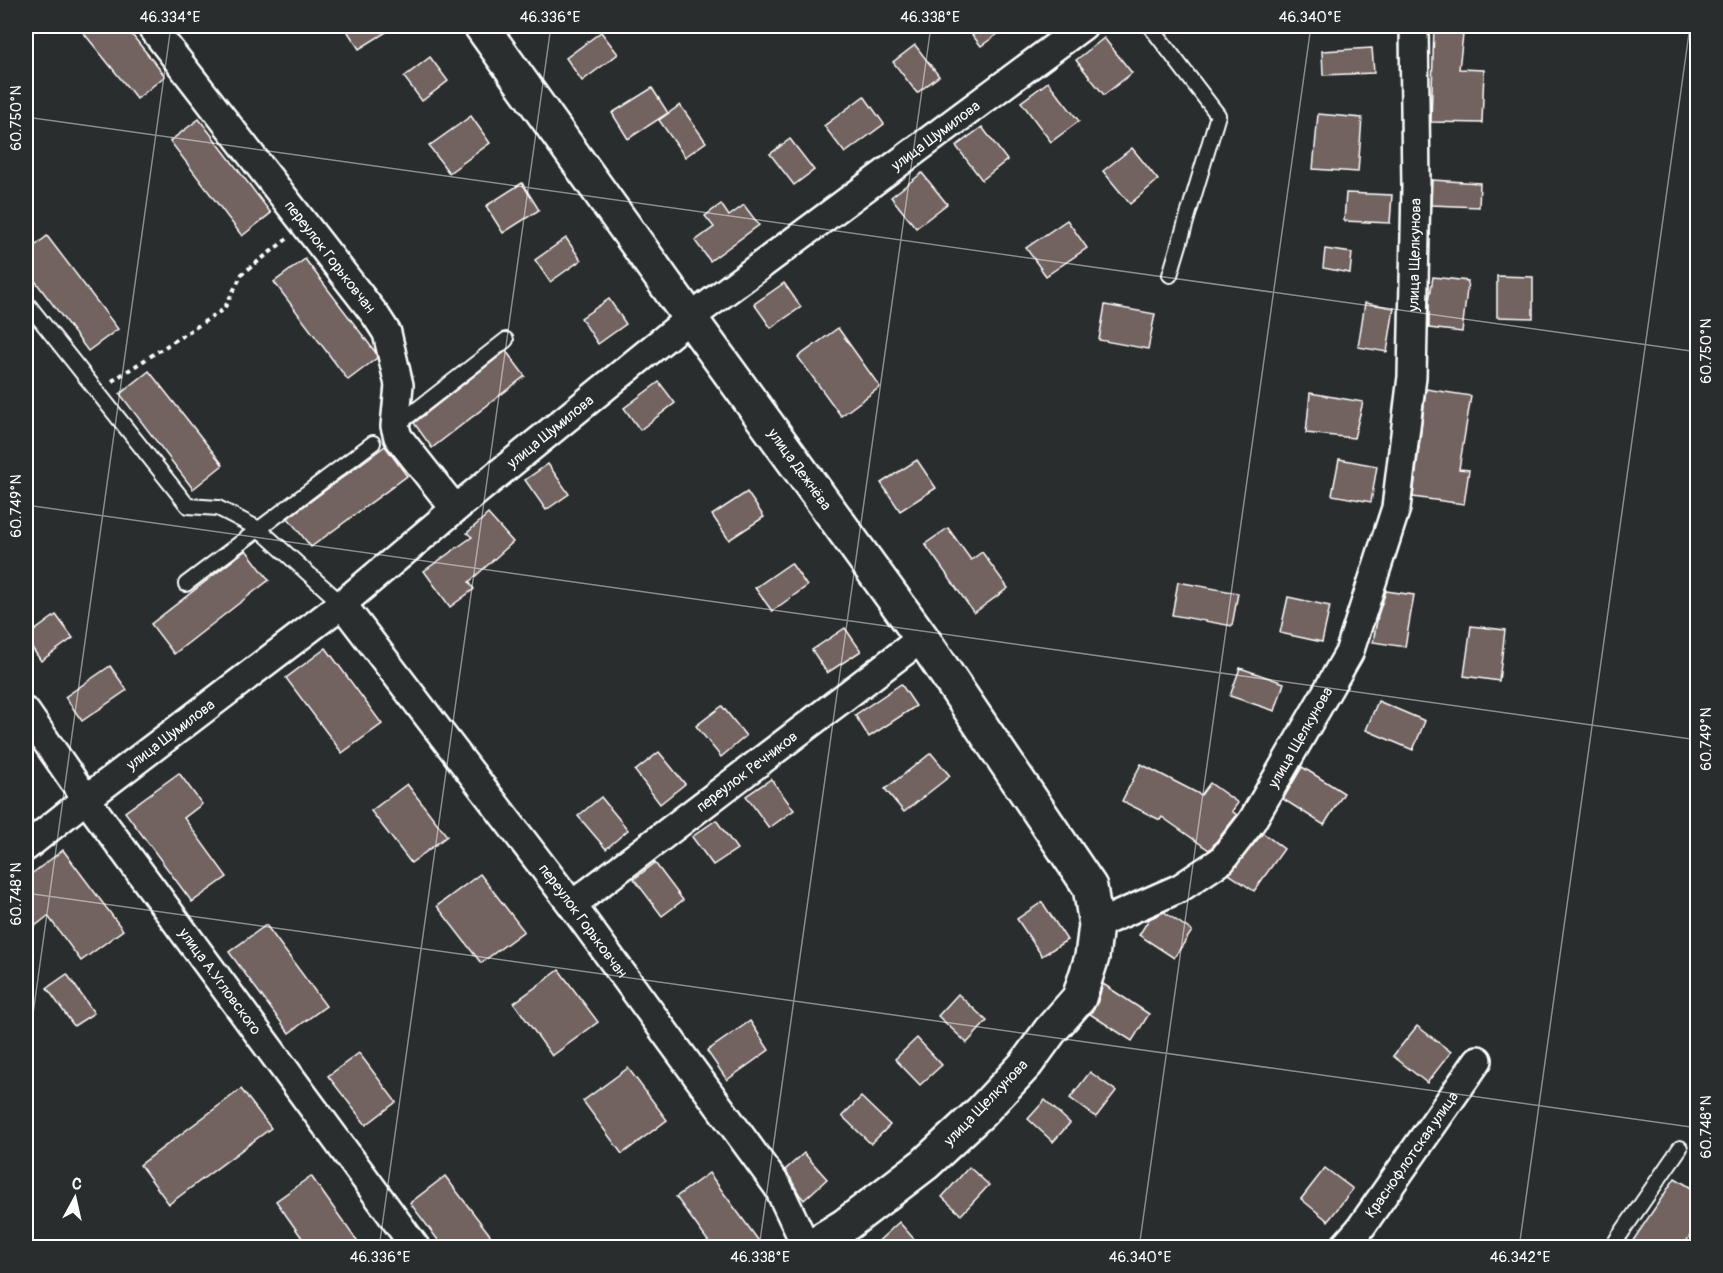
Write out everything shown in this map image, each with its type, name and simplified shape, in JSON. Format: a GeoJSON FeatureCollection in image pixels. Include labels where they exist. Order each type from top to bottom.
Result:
{"type":"FeatureCollection","features":[{"type":"Feature","properties":{"kind":"main road","name":"улица Дежнёва"},"geometry":{"type":"LineString","coordinates":[[482,26],[922,638],[1090,887],[1096,925]]}},
{"type":"Feature","properties":{"kind":"main road","name":"улица Щелкунова"},"geometry":{"type":"LineString","coordinates":[[808,1248],[844,1226],[925,1164],[981,1112],[1026,1064],[1050,1031],[1079,998],[1092,957],[1096,925]]}},
{"type":"Feature","properties":{"kind":"street","name":"переулок Горьковчан"},"geometry":{"type":"LineString","coordinates":[[151,26],[387,333],[399,385],[395,426]]}},
{"type":"Feature","properties":{"kind":"street","name":"улица Шумилова"},"geometry":{"type":"LineString","coordinates":[[26,847],[342,604],[690,318],[1083,26]]}},
{"type":"Feature","properties":{"kind":"street","name":"улица Щелкунова"},"geometry":{"type":"LineString","coordinates":[[1096,925],[1180,888],[1221,860],[1252,821],[1349,653],[1396,508],[1412,377],[1416,187],[1414,26]]}},
{"type":"Feature","properties":{"kind":"street"},"geometry":{"type":"LineString","coordinates":[[395,426],[398,437],[455,509]]}},
{"type":"Feature","properties":{"kind":"street","name":"переулок Горьковчан"},"geometry":{"type":"LineString","coordinates":[[342,604],[572,904],[778,1187],[808,1248]]}},
{"type":"Feature","properties":{"kind":"street","name":"переулок Речников"},"geometry":{"type":"LineString","coordinates":[[572,904],[922,638]]}},
{"type":"Feature","properties":{"kind":"street","name":"улица А.Угловского"},"geometry":{"type":"LineString","coordinates":[[28,722],[416,1248]]}},
{"type":"Feature","properties":{"kind":"street","name":"Краснофлотская улица"},"geometry":{"type":"LineString","coordinates":[[1343,1248],[1359,1230],[1478,1060]]}},
{"type":"Feature","properties":{"kind":"lane"},"geometry":{"type":"LineString","coordinates":[[1150,26],[1218,116],[1170,275]]}},
{"type":"Feature","properties":{"kind":"lane"},"geometry":{"type":"LineString","coordinates":[[26,302],[188,506],[218,508],[259,529],[342,604]]}},
{"type":"Feature","properties":{"kind":"lane"},"geometry":{"type":"LineString","coordinates":[[395,426],[506,340]]}},
{"type":"Feature","properties":{"kind":"lane"},"geometry":{"type":"LineString","coordinates":[[186,584],[373,443]]}},
{"type":"Feature","properties":{"kind":"lane"},"geometry":{"type":"LineString","coordinates":[[1611,1248],[1680,1148]]}},
{"type":"Feature","properties":{"kind":"path"},"geometry":{"type":"LineString","coordinates":[[97,392],[224,309],[242,274],[306,225]]}},
{"type":"Feature","properties":{"kind":"building"},"geometry":{"type":"Polygon","coordinates":[[[78,26],[125,26],[165,76],[137,99],[78,26]]]}},
{"type":"Feature","properties":{"kind":"building"},"geometry":{"type":"Polygon","coordinates":[[[344,26],[396,26],[359,49],[344,26]]]}},
{"type":"Feature","properties":{"kind":"building"},"geometry":{"type":"Polygon","coordinates":[[[965,26],[1009,26],[981,46],[965,26]]]}},
{"type":"Feature","properties":{"kind":"building"},"geometry":{"type":"Polygon","coordinates":[[[1434,26],[1464,26],[1459,69],[1484,70],[1482,123],[1431,122],[1434,26]]]}},
{"type":"Feature","properties":{"kind":"building"},"geometry":{"type":"Polygon","coordinates":[[[601,32],[618,54],[582,81],[566,58],[601,32]]]}},
{"type":"Feature","properties":{"kind":"building"},"geometry":{"type":"Polygon","coordinates":[[[1104,38],[1132,73],[1104,95],[1076,60],[1104,38]]]}},
{"type":"Feature","properties":{"kind":"building"},"geometry":{"type":"Polygon","coordinates":[[[915,45],[939,76],[917,93],[893,62],[915,45]]]}},
{"type":"Feature","properties":{"kind":"building"},"geometry":{"type":"Polygon","coordinates":[[[1372,48],[1374,73],[1323,75],[1322,51],[1372,48]]]}},
{"type":"Feature","properties":{"kind":"building"},"geometry":{"type":"Polygon","coordinates":[[[430,57],[448,81],[422,101],[404,77],[430,57]]]}},
{"type":"Feature","properties":{"kind":"building"},"geometry":{"type":"Polygon","coordinates":[[[1048,82],[1079,121],[1051,142],[1021,102],[1048,82]]]}},
{"type":"Feature","properties":{"kind":"building"},"geometry":{"type":"Polygon","coordinates":[[[652,88],[668,113],[628,139],[612,113],[652,88]]]}},
{"type":"Feature","properties":{"kind":"building"},"geometry":{"type":"Polygon","coordinates":[[[864,96],[884,124],[845,153],[824,126],[864,96]]]}},
{"type":"Feature","properties":{"kind":"building"},"geometry":{"type":"Polygon","coordinates":[[[680,105],[706,142],[685,157],[659,120],[680,105]]]}},
{"type":"Feature","properties":{"kind":"building"},"geometry":{"type":"Polygon","coordinates":[[[1318,114],[1362,118],[1358,172],[1313,169],[1318,114]]]}},
{"type":"Feature","properties":{"kind":"building"},"geometry":{"type":"Polygon","coordinates":[[[471,116],[490,143],[449,173],[429,146],[471,116]]]}},
{"type":"Feature","properties":{"kind":"building"},"geometry":{"type":"Polygon","coordinates":[[[199,119],[271,213],[242,236],[170,141],[199,119]]]}},
{"type":"Feature","properties":{"kind":"building"},"geometry":{"type":"Polygon","coordinates":[[[982,127],[1007,160],[982,180],[956,146],[982,127]]]}},
{"type":"Feature","properties":{"kind":"building"},"geometry":{"type":"Polygon","coordinates":[[[790,139],[814,170],[794,185],[770,154],[790,139]]]}},
{"type":"Feature","properties":{"kind":"building"},"geometry":{"type":"Polygon","coordinates":[[[1132,148],[1158,180],[1130,204],[1103,171],[1132,148]]]}},
{"type":"Feature","properties":{"kind":"building"},"geometry":{"type":"Polygon","coordinates":[[[922,173],[947,204],[916,228],[891,197],[922,173]]]}},
{"type":"Feature","properties":{"kind":"building"},"geometry":{"type":"Polygon","coordinates":[[[1432,180],[1480,183],[1479,207],[1431,205],[1432,180]]]}},
{"type":"Feature","properties":{"kind":"building"},"geometry":{"type":"Polygon","coordinates":[[[522,183],[539,210],[503,233],[486,206],[522,183]]]}},
{"type":"Feature","properties":{"kind":"building"},"geometry":{"type":"Polygon","coordinates":[[[1346,193],[1392,195],[1390,223],[1344,221],[1346,193]]]}},
{"type":"Feature","properties":{"kind":"building"},"geometry":{"type":"Polygon","coordinates":[[[721,204],[729,216],[744,205],[759,225],[710,261],[695,241],[714,227],[705,216],[721,204]]]}},
{"type":"Feature","properties":{"kind":"building"},"geometry":{"type":"Polygon","coordinates":[[[1067,220],[1087,248],[1046,276],[1026,248],[1067,220]]]}},
{"type":"Feature","properties":{"kind":"building"},"geometry":{"type":"Polygon","coordinates":[[[47,236],[118,329],[88,351],[26,269],[26,253],[47,236]]]}},
{"type":"Feature","properties":{"kind":"building"},"geometry":{"type":"Polygon","coordinates":[[[566,238],[581,260],[550,282],[535,260],[566,238]]]}},
{"type":"Feature","properties":{"kind":"building"},"geometry":{"type":"Polygon","coordinates":[[[1325,249],[1352,253],[1350,273],[1323,268],[1325,249]]]}},
{"type":"Feature","properties":{"kind":"building"},"geometry":{"type":"Polygon","coordinates":[[[305,259],[376,353],[377,358],[348,380],[274,282],[305,259]]]}},
{"type":"Feature","properties":{"kind":"building"},"geometry":{"type":"Polygon","coordinates":[[[1497,276],[1533,277],[1533,318],[1497,317],[1497,276]]]}},
{"type":"Feature","properties":{"kind":"building"},"geometry":{"type":"Polygon","coordinates":[[[1433,277],[1468,281],[1462,332],[1429,328],[1429,302],[1433,277]]]}},
{"type":"Feature","properties":{"kind":"building"},"geometry":{"type":"Polygon","coordinates":[[[784,283],[801,307],[771,328],[754,304],[784,283]]]}},
{"type":"Feature","properties":{"kind":"building"},"geometry":{"type":"Polygon","coordinates":[[[609,299],[626,324],[598,344],[581,318],[609,299]]]}},
{"type":"Feature","properties":{"kind":"building"},"geometry":{"type":"Polygon","coordinates":[[[1365,303],[1394,308],[1387,352],[1358,347],[1365,303]]]}},
{"type":"Feature","properties":{"kind":"building"},"geometry":{"type":"Polygon","coordinates":[[[1105,305],[1155,314],[1148,349],[1099,340],[1105,305]]]}},
{"type":"Feature","properties":{"kind":"building"},"geometry":{"type":"Polygon","coordinates":[[[838,328],[880,387],[841,416],[798,357],[838,328]]]}},
{"type":"Feature","properties":{"kind":"building"},"geometry":{"type":"Polygon","coordinates":[[[506,351],[525,376],[432,448],[414,423],[506,351]]]}},
{"type":"Feature","properties":{"kind":"building"},"geometry":{"type":"Polygon","coordinates":[[[149,371],[223,465],[193,489],[120,394],[149,371]]]}},
{"type":"Feature","properties":{"kind":"building"},"geometry":{"type":"Polygon","coordinates":[[[659,382],[675,403],[640,430],[624,408],[659,382]]]}},
{"type":"Feature","properties":{"kind":"building"},"geometry":{"type":"Polygon","coordinates":[[[1426,389],[1471,396],[1459,469],[1469,470],[1464,504],[1413,497],[1426,389]]]}},
{"type":"Feature","properties":{"kind":"building"},"geometry":{"type":"Polygon","coordinates":[[[1310,393],[1363,402],[1354,438],[1306,433],[1310,393]]]}},
{"type":"Feature","properties":{"kind":"building"},"geometry":{"type":"Polygon","coordinates":[[[385,446],[407,476],[311,547],[288,518],[385,446]]]}},
{"type":"Feature","properties":{"kind":"building"},"geometry":{"type":"Polygon","coordinates":[[[1339,459],[1377,466],[1371,502],[1332,495],[1339,459]]]}},
{"type":"Feature","properties":{"kind":"building"},"geometry":{"type":"Polygon","coordinates":[[[917,460],[936,488],[900,511],[881,483],[917,460]]]}},
{"type":"Feature","properties":{"kind":"building"},"geometry":{"type":"Polygon","coordinates":[[[548,464],[569,494],[546,510],[525,480],[548,464]]]}},
{"type":"Feature","properties":{"kind":"building"},"geometry":{"type":"Polygon","coordinates":[[[747,492],[764,517],[729,540],[712,515],[747,492]]]}},
{"type":"Feature","properties":{"kind":"building"},"geometry":{"type":"Polygon","coordinates":[[[488,514],[513,542],[469,582],[474,589],[450,607],[424,571],[472,537],[467,533],[488,514]]]}},
{"type":"Feature","properties":{"kind":"building"},"geometry":{"type":"Polygon","coordinates":[[[948,528],[971,560],[982,552],[1008,588],[974,613],[925,544],[948,528]]]}},
{"type":"Feature","properties":{"kind":"building"},"geometry":{"type":"Polygon","coordinates":[[[246,550],[269,580],[174,654],[151,624],[246,550]]]}},
{"type":"Feature","properties":{"kind":"building"},"geometry":{"type":"Polygon","coordinates":[[[791,563],[807,586],[772,611],[755,588],[791,563]]]}},
{"type":"Feature","properties":{"kind":"building"},"geometry":{"type":"Polygon","coordinates":[[[1178,582],[1238,593],[1232,626],[1172,615],[1178,582]]]}},
{"type":"Feature","properties":{"kind":"building"},"geometry":{"type":"Polygon","coordinates":[[[1386,591],[1414,595],[1405,647],[1373,642],[1378,615],[1386,591]]]}},
{"type":"Feature","properties":{"kind":"building"},"geometry":{"type":"Polygon","coordinates":[[[1288,597],[1330,606],[1322,642],[1280,633],[1288,597]]]}},
{"type":"Feature","properties":{"kind":"building"},"geometry":{"type":"Polygon","coordinates":[[[56,615],[73,638],[41,661],[26,637],[56,615]]]}},
{"type":"Feature","properties":{"kind":"building"},"geometry":{"type":"Polygon","coordinates":[[[1471,626],[1505,630],[1499,681],[1464,676],[1471,626]]]}},
{"type":"Feature","properties":{"kind":"building"},"geometry":{"type":"Polygon","coordinates":[[[845,628],[861,651],[827,673],[812,650],[845,628]]]}},
{"type":"Feature","properties":{"kind":"building"},"geometry":{"type":"Polygon","coordinates":[[[326,648],[382,724],[342,753],[286,678],[326,648]]]}},
{"type":"Feature","properties":{"kind":"building"},"geometry":{"type":"Polygon","coordinates":[[[110,666],[127,690],[82,721],[65,697],[110,666]]]}},
{"type":"Feature","properties":{"kind":"building"},"geometry":{"type":"Polygon","coordinates":[[[1240,668],[1284,683],[1275,711],[1230,696],[1240,668]]]}},
{"type":"Feature","properties":{"kind":"building"},"geometry":{"type":"Polygon","coordinates":[[[901,684],[916,706],[869,737],[855,715],[901,684]]]}},
{"type":"Feature","properties":{"kind":"building"},"geometry":{"type":"Polygon","coordinates":[[[1378,701],[1425,721],[1413,750],[1366,730],[1378,701]]]}},
{"type":"Feature","properties":{"kind":"building"},"geometry":{"type":"Polygon","coordinates":[[[722,706],[746,736],[721,757],[696,726],[722,706]]]}},
{"type":"Feature","properties":{"kind":"building"},"geometry":{"type":"Polygon","coordinates":[[[659,752],[685,784],[660,804],[635,771],[659,752]]]}},
{"type":"Feature","properties":{"kind":"building"},"geometry":{"type":"Polygon","coordinates":[[[931,753],[950,776],[904,812],[885,789],[931,753]]]}},
{"type":"Feature","properties":{"kind":"building"},"geometry":{"type":"Polygon","coordinates":[[[1141,764],[1201,795],[1210,783],[1238,803],[1232,811],[1237,815],[1209,850],[1162,817],[1160,820],[1122,801],[1141,764]]]}},
{"type":"Feature","properties":{"kind":"building"},"geometry":{"type":"Polygon","coordinates":[[[1302,767],[1344,793],[1324,825],[1283,799],[1302,767]]]}},
{"type":"Feature","properties":{"kind":"building"},"geometry":{"type":"Polygon","coordinates":[[[179,773],[202,804],[184,818],[227,877],[192,902],[125,812],[179,773]]]}},
{"type":"Feature","properties":{"kind":"building"},"geometry":{"type":"Polygon","coordinates":[[[771,779],[794,810],[769,828],[746,796],[771,779]]]}},
{"type":"Feature","properties":{"kind":"building"},"geometry":{"type":"Polygon","coordinates":[[[407,784],[447,836],[411,863],[371,811],[407,784]]]}},
{"type":"Feature","properties":{"kind":"building"},"geometry":{"type":"Polygon","coordinates":[[[601,797],[628,830],[606,849],[578,816],[601,797]]]}},
{"type":"Feature","properties":{"kind":"building"},"geometry":{"type":"Polygon","coordinates":[[[716,820],[737,849],[713,865],[692,837],[716,820]]]}},
{"type":"Feature","properties":{"kind":"building"},"geometry":{"type":"Polygon","coordinates":[[[1263,833],[1284,849],[1254,891],[1229,874],[1263,833]]]}},
{"type":"Feature","properties":{"kind":"building"},"geometry":{"type":"Polygon","coordinates":[[[63,850],[123,930],[81,961],[48,916],[26,933],[26,878],[63,850]]]}},
{"type":"Feature","properties":{"kind":"building"},"geometry":{"type":"Polygon","coordinates":[[[655,863],[683,900],[662,916],[634,879],[655,863]]]}},
{"type":"Feature","properties":{"kind":"building"},"geometry":{"type":"Polygon","coordinates":[[[480,874],[524,931],[481,963],[437,906],[480,874]]]}},
{"type":"Feature","properties":{"kind":"building"},"geometry":{"type":"Polygon","coordinates":[[[1042,902],[1067,940],[1042,956],[1017,919],[1042,902]]]}},
{"type":"Feature","properties":{"kind":"building"},"geometry":{"type":"Polygon","coordinates":[[[1164,912],[1192,931],[1174,958],[1139,935],[1149,919],[1164,912]]]}},
{"type":"Feature","properties":{"kind":"building"},"geometry":{"type":"Polygon","coordinates":[[[266,925],[326,1006],[289,1033],[229,952],[266,925]]]}},
{"type":"Feature","properties":{"kind":"building"},"geometry":{"type":"Polygon","coordinates":[[[559,970],[598,1022],[552,1056],[514,1003],[559,970]]]}},
{"type":"Feature","properties":{"kind":"building"},"geometry":{"type":"Polygon","coordinates":[[[67,974],[94,1013],[74,1026],[47,988],[67,974]]]}},
{"type":"Feature","properties":{"kind":"building"},"geometry":{"type":"Polygon","coordinates":[[[1103,984],[1149,1014],[1132,1041],[1090,1014],[1097,1004],[1103,984]]]}},
{"type":"Feature","properties":{"kind":"building"},"geometry":{"type":"Polygon","coordinates":[[[958,994],[987,1021],[967,1043],[938,1016],[958,994]]]}},
{"type":"Feature","properties":{"kind":"building"},"geometry":{"type":"Polygon","coordinates":[[[750,1021],[769,1050],[727,1080],[707,1051],[750,1021]]]}},
{"type":"Feature","properties":{"kind":"building"},"geometry":{"type":"Polygon","coordinates":[[[1417,1026],[1451,1052],[1427,1083],[1393,1056],[1417,1026]]]}},
{"type":"Feature","properties":{"kind":"building"},"geometry":{"type":"Polygon","coordinates":[[[917,1038],[942,1065],[920,1085],[895,1059],[917,1038]]]}},
{"type":"Feature","properties":{"kind":"building"},"geometry":{"type":"Polygon","coordinates":[[[359,1053],[396,1102],[366,1125],[328,1076],[359,1053]]]}},
{"type":"Feature","properties":{"kind":"building"},"geometry":{"type":"Polygon","coordinates":[[[628,1068],[667,1120],[622,1154],[583,1101],[628,1068]]]}},
{"type":"Feature","properties":{"kind":"building"},"geometry":{"type":"Polygon","coordinates":[[[1090,1072],[1116,1091],[1096,1117],[1070,1098],[1090,1072]]]}},
{"type":"Feature","properties":{"kind":"building"},"geometry":{"type":"Polygon","coordinates":[[[241,1089],[271,1128],[169,1204],[140,1165],[241,1089]]]}},
{"type":"Feature","properties":{"kind":"building"},"geometry":{"type":"Polygon","coordinates":[[[861,1097],[890,1125],[871,1144],[842,1116],[861,1097]]]}},
{"type":"Feature","properties":{"kind":"building"},"geometry":{"type":"Polygon","coordinates":[[[1045,1100],[1070,1123],[1053,1142],[1028,1119],[1045,1100]]]}},
{"type":"Feature","properties":{"kind":"building"},"geometry":{"type":"Polygon","coordinates":[[[804,1153],[827,1179],[804,1200],[785,1170],[804,1153]]]}},
{"type":"Feature","properties":{"kind":"building"},"geometry":{"type":"Polygon","coordinates":[[[969,1167],[989,1185],[961,1215],[942,1197],[969,1167]]]}},
{"type":"Feature","properties":{"kind":"building"},"geometry":{"type":"Polygon","coordinates":[[[1325,1168],[1353,1189],[1328,1221],[1301,1199],[1325,1168]]]}},
{"type":"Feature","properties":{"kind":"building"},"geometry":{"type":"Polygon","coordinates":[[[709,1173],[764,1248],[713,1248],[676,1197],[709,1173]]]}},
{"type":"Feature","properties":{"kind":"building"},"geometry":{"type":"Polygon","coordinates":[[[311,1176],[362,1248],[309,1248],[276,1201],[311,1176]]]}},
{"type":"Feature","properties":{"kind":"building"},"geometry":{"type":"Polygon","coordinates":[[[445,1176],[500,1248],[444,1248],[410,1203],[445,1176]]]}},
{"type":"Feature","properties":{"kind":"building"},"geometry":{"type":"Polygon","coordinates":[[[1675,1178],[1698,1192],[1698,1224],[1682,1248],[1628,1248],[1675,1178]]]}},
{"type":"Feature","properties":{"kind":"building"},"geometry":{"type":"Polygon","coordinates":[[[899,1222],[922,1248],[871,1248],[899,1222]]]}}]}
